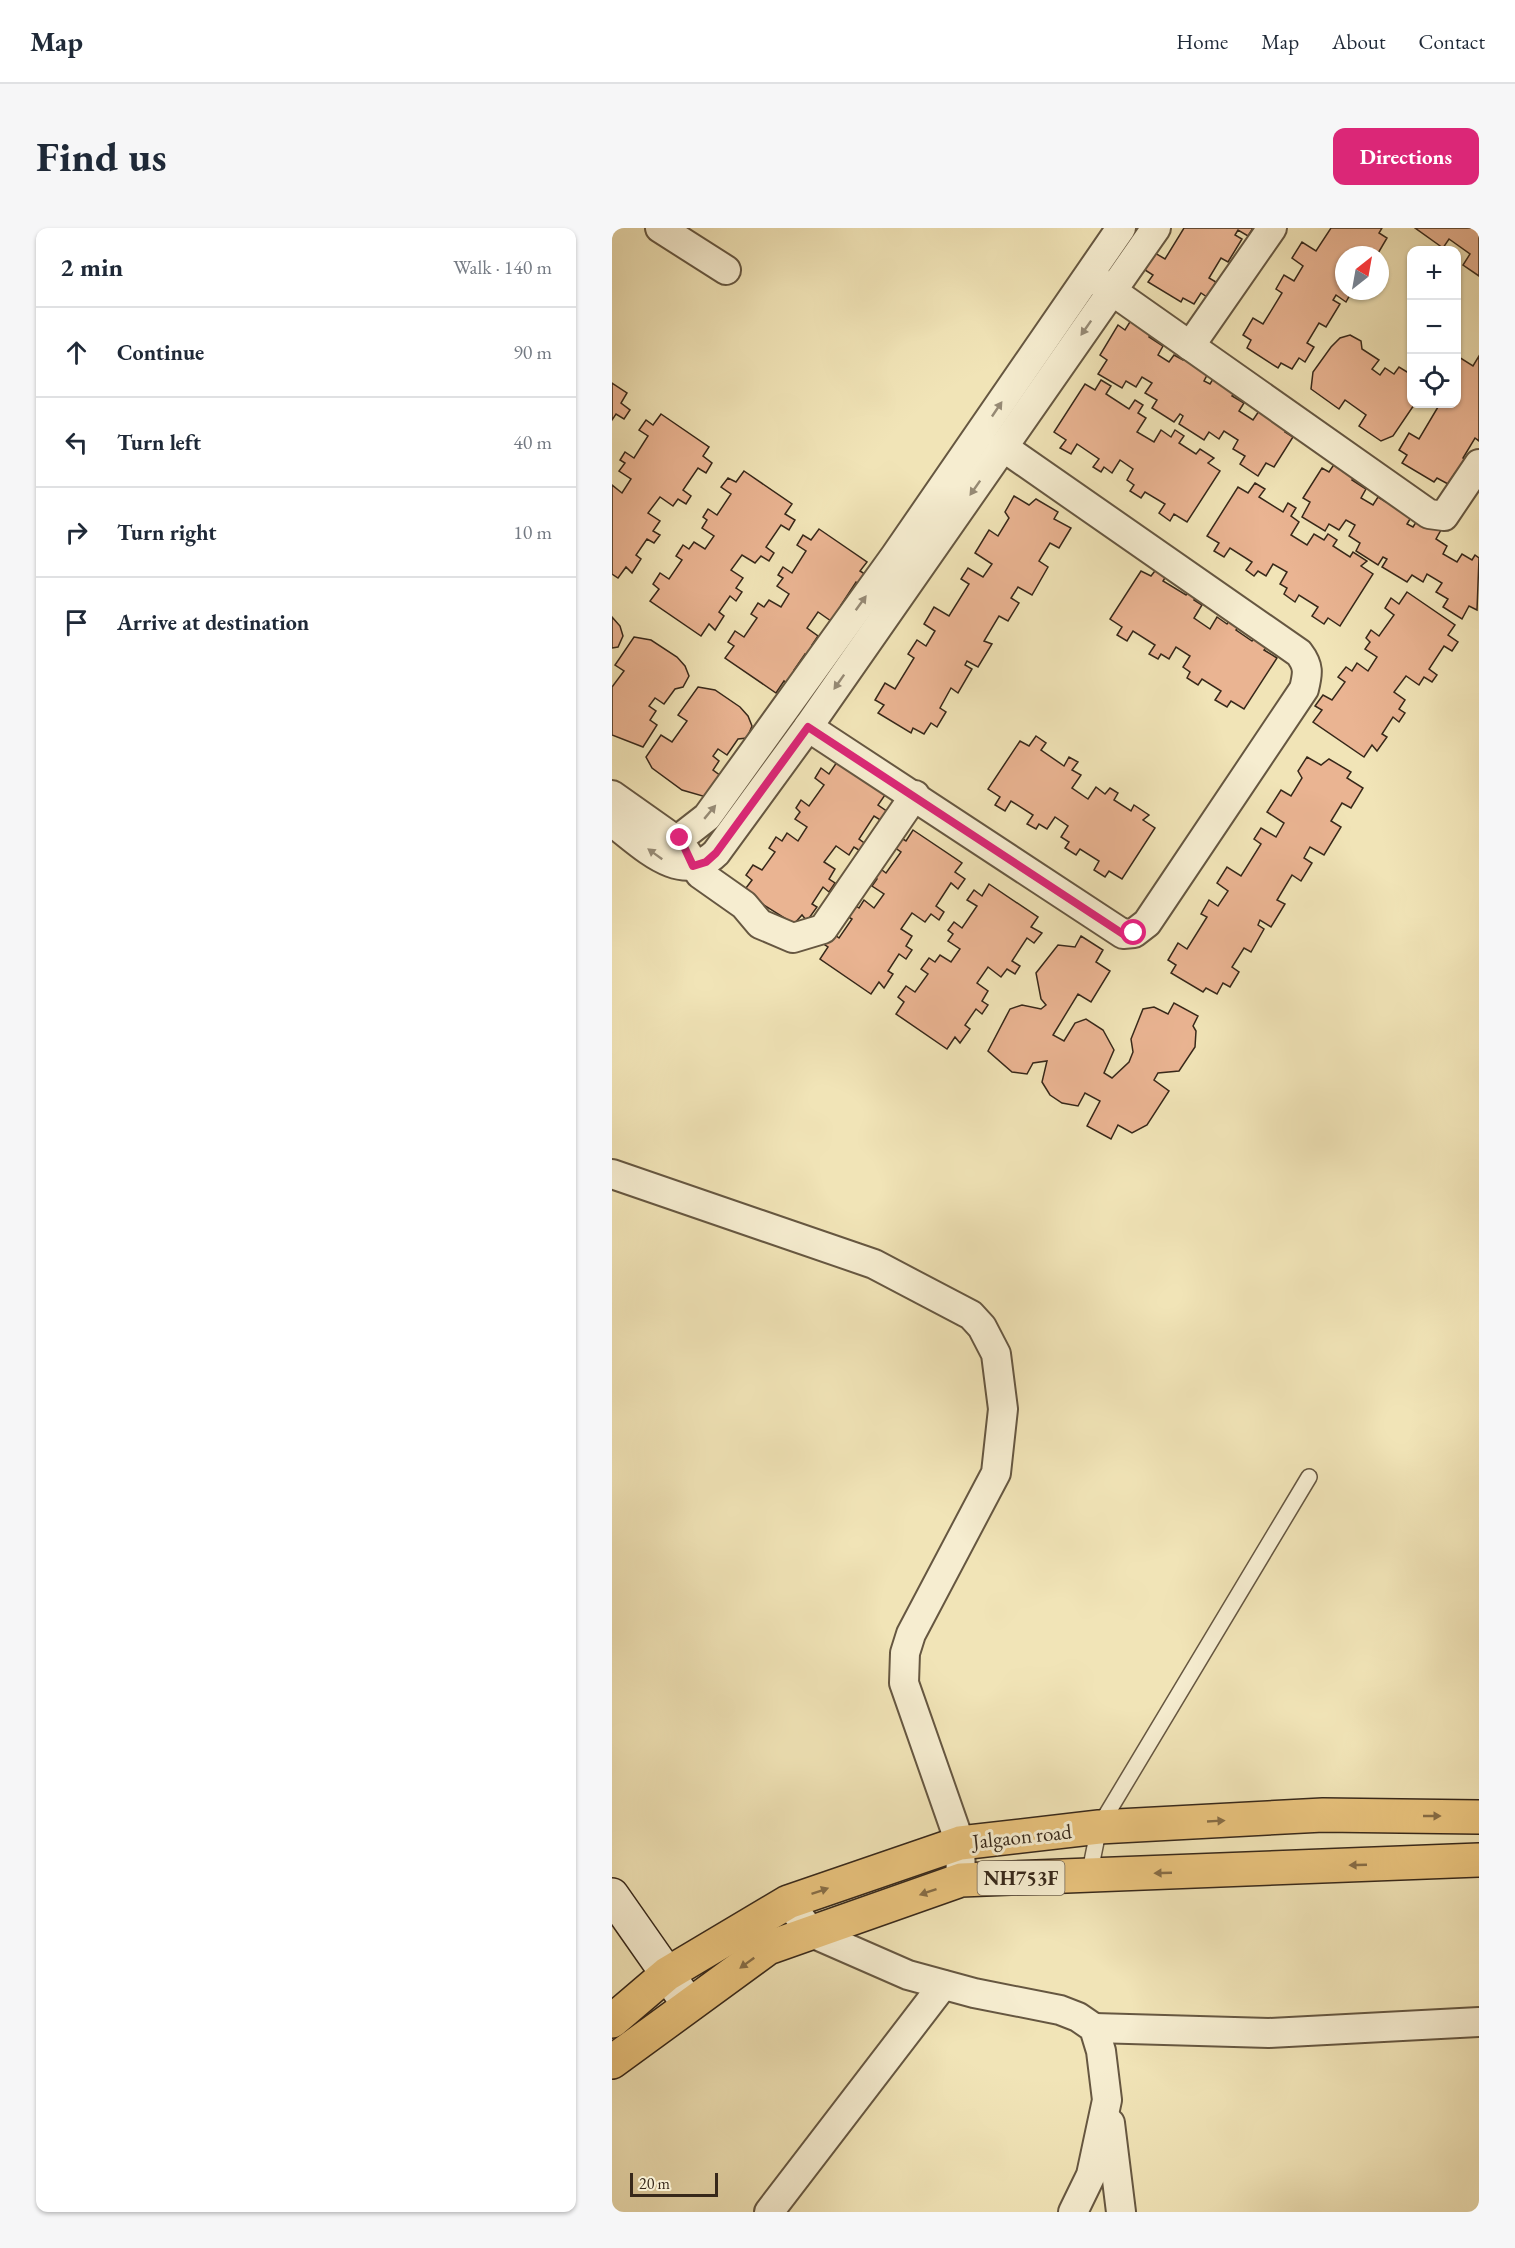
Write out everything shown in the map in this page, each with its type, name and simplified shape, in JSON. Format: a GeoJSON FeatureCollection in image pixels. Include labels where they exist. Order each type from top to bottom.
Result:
{"type":"FeatureCollection","features":[{"type":"Feature","properties":{"kind":"highway","name":"Jalgaon road"},"geometry":{"type":"LineString","coordinates":[[612,2021],[667,1974],[788,1902],[960,1843],[1099,1827],[1323,1815],[1479,1817]]}},
{"type":"Feature","properties":{"kind":"highway"},"geometry":{"type":"LineString","coordinates":[[1389,1816],[1394,1863]]}},
{"type":"Feature","properties":{"kind":"highway","name":"NH753F"},"geometry":{"type":"LineString","coordinates":[[612,2062],[768,1948],[961,1880],[1479,1860]]}},
{"type":"Feature","properties":{"kind":"street"},"geometry":{"type":"LineString","coordinates":[[660,228],[726,270]]}},
{"type":"Feature","properties":{"kind":"street"},"geometry":{"type":"LineString","coordinates":[[612,822],[669,863],[693,866],[706,862],[731,835],[808,727],[855,636],[1088,275],[1121,228]]}},
{"type":"Feature","properties":{"kind":"street"},"geometry":{"type":"LineString","coordinates":[[612,795],[670,836],[680,838],[707,817],[855,636],[1003,447],[1156,228]]}},
{"type":"Feature","properties":{"kind":"street"},"geometry":{"type":"LineString","coordinates":[[1190,346],[1272,228]]}},
{"type":"Feature","properties":{"kind":"street"},"geometry":{"type":"LineString","coordinates":[[1088,275],[1436,517],[1444,516],[1479,464]]}},
{"type":"Feature","properties":{"kind":"street"},"geometry":{"type":"LineString","coordinates":[[808,727],[915,795],[1123,934],[1134,933],[1147,923],[1304,689],[1309,672],[1299,653],[1003,447]]}},
{"type":"Feature","properties":{"kind":"street"},"geometry":{"type":"LineString","coordinates":[[680,838],[693,866],[727,895],[744,905],[760,924],[793,938],[823,929],[915,795]]}},
{"type":"Feature","properties":{"kind":"street"},"geometry":{"type":"LineString","coordinates":[[612,1174],[874,1264],[971,1315],[982,1327],[996,1354],[1003,1408],[996,1473],[911,1634],[905,1653],[904,1683],[960,1843],[961,1880]]}},
{"type":"Feature","properties":{"kind":"street"},"geometry":{"type":"LineString","coordinates":[[612,1895],[689,2005]]}},
{"type":"Feature","properties":{"kind":"street"},"geometry":{"type":"LineString","coordinates":[[788,1902],[812,1933],[908,1975],[943,1985],[1060,2010],[1078,2017],[1094,2028],[1269,2033],[1479,2022]]}},
{"type":"Feature","properties":{"kind":"street"},"geometry":{"type":"LineString","coordinates":[[768,2212],[943,1985]]}},
{"type":"Feature","properties":{"kind":"street"},"geometry":{"type":"LineString","coordinates":[[1094,2028],[1101,2051],[1121,2212]]}},
{"type":"Feature","properties":{"kind":"street"},"geometry":{"type":"LineString","coordinates":[[1073,2212],[1091,2175],[1107,2100]]}},
{"type":"Feature","properties":{"kind":"lane"},"geometry":{"type":"LineString","coordinates":[[1089,1876],[1099,1827],[1309,1477]]}},
{"type":"Feature","properties":{"kind":"building"},"geometry":{"type":"Polygon","coordinates":[[[1184,228],[1253,228],[1248,236],[1238,230],[1235,235],[1242,239],[1228,262],[1221,258],[1209,278],[1216,282],[1207,297],[1201,293],[1194,304],[1183,298],[1181,302],[1148,282],[1153,275],[1145,270],[1155,253],[1165,259],[1184,228]]]}},
{"type":"Feature","properties":{"kind":"building"},"geometry":{"type":"Polygon","coordinates":[[[1331,228],[1382,228],[1379,233],[1387,238],[1382,246],[1335,246],[1335,297],[1333,300],[1340,304],[1326,327],[1319,323],[1307,343],[1314,347],[1305,362],[1299,358],[1292,369],[1281,363],[1278,368],[1247,348],[1251,340],[1243,335],[1253,318],[1263,324],[1282,293],[1276,289],[1284,275],[1294,281],[1303,266],[1292,258],[1302,242],[1316,251],[1331,228]]]}},
{"type":"Feature","properties":{"kind":"building"},"geometry":{"type":"Polygon","coordinates":[[[1415,228],[1479,228],[1479,276],[1463,265],[1470,254],[1461,246],[1449,239],[1444,246],[1440,246],[1415,228]]]}},
{"type":"Feature","properties":{"kind":"building"},"geometry":{"type":"Polygon","coordinates":[[[1133,317],[1153,330],[1149,337],[1163,346],[1158,355],[1169,362],[1174,355],[1183,360],[1188,351],[1212,366],[1204,381],[1210,384],[1216,374],[1238,387],[1232,396],[1244,403],[1239,411],[1253,420],[1259,411],[1290,424],[1285,432],[1293,437],[1274,467],[1266,463],[1258,476],[1240,464],[1245,456],[1233,449],[1238,440],[1224,431],[1219,439],[1209,432],[1204,440],[1179,424],[1183,416],[1180,414],[1174,422],[1152,408],[1157,400],[1145,393],[1152,383],[1142,377],[1136,387],[1126,381],[1122,388],[1098,374],[1107,360],[1100,355],[1118,325],[1125,330],[1133,317]]]}},
{"type":"Feature","properties":{"kind":"building"},"geometry":{"type":"Polygon","coordinates":[[[1350,335],[1361,341],[1362,349],[1379,360],[1372,369],[1380,375],[1385,368],[1394,374],[1399,367],[1407,372],[1407,408],[1412,408],[1393,436],[1381,441],[1359,426],[1366,415],[1345,400],[1339,409],[1311,389],[1313,372],[1340,338],[1350,335]]]}},
{"type":"Feature","properties":{"kind":"building"},"geometry":{"type":"Polygon","coordinates":[[[1479,356],[1479,441],[1475,438],[1463,458],[1470,462],[1461,477],[1455,473],[1448,484],[1437,478],[1434,482],[1402,463],[1407,455],[1399,450],[1409,433],[1419,439],[1437,408],[1461,408],[1461,358],[1473,366],[1479,356]]]}},
{"type":"Feature","properties":{"kind":"building"},"geometry":{"type":"Polygon","coordinates":[[[1101,380],[1111,386],[1106,394],[1129,409],[1135,400],[1143,405],[1138,413],[1146,418],[1137,432],[1154,442],[1161,430],[1171,437],[1175,430],[1184,436],[1179,443],[1196,454],[1200,449],[1214,458],[1208,463],[1220,471],[1187,522],[1174,514],[1170,521],[1159,513],[1165,504],[1145,492],[1141,498],[1130,491],[1134,485],[1127,480],[1133,469],[1120,460],[1112,473],[1104,467],[1101,472],[1093,467],[1099,459],[1077,444],[1071,454],[1060,448],[1066,440],[1054,432],[1085,384],[1095,390],[1101,380]]]}},
{"type":"Feature","properties":{"kind":"building"},"geometry":{"type":"Polygon","coordinates":[[[612,383],[627,393],[621,403],[630,410],[624,419],[616,414],[612,420],[612,383]]]}},
{"type":"Feature","properties":{"kind":"building"},"geometry":{"type":"Polygon","coordinates":[[[661,414],[709,447],[703,456],[712,463],[706,473],[698,468],[683,490],[691,496],[686,504],[678,499],[673,506],[660,497],[648,513],[660,521],[653,531],[660,535],[654,543],[647,539],[636,555],[641,559],[632,573],[626,567],[618,578],[612,574],[612,485],[622,493],[631,479],[619,471],[625,463],[620,460],[625,452],[634,458],[648,436],[639,430],[646,420],[653,425],[661,414]]]}},
{"type":"Feature","properties":{"kind":"building"},"geometry":{"type":"Polygon","coordinates":[[[1337,460],[1357,473],[1352,480],[1366,489],[1361,498],[1373,505],[1378,497],[1386,502],[1392,494],[1416,509],[1407,524],[1413,527],[1420,516],[1441,530],[1436,539],[1447,546],[1443,554],[1457,562],[1462,554],[1472,560],[1475,555],[1479,558],[1477,610],[1469,606],[1462,619],[1443,607],[1448,599],[1436,592],[1442,583],[1427,574],[1423,582],[1412,575],[1407,582],[1382,567],[1387,559],[1383,557],[1378,565],[1356,551],[1360,543],[1349,536],[1355,525],[1346,520],[1339,530],[1329,524],[1325,531],[1302,517],[1310,502],[1303,498],[1322,468],[1329,472],[1337,460]]]}},
{"type":"Feature","properties":{"kind":"building"},"geometry":{"type":"Polygon","coordinates":[[[744,471],[792,504],[785,514],[795,520],[789,530],[781,525],[766,547],[774,553],[769,561],[761,556],[755,563],[742,555],[731,570],[743,578],[736,588],[742,592],[736,601],[730,596],[719,612],[724,616],[715,630],[709,624],[701,636],[650,601],[659,589],[653,584],[660,573],[669,579],[682,560],[676,556],[683,545],[689,549],[694,542],[705,549],[714,536],[702,528],[707,520],[703,517],[708,509],[717,515],[731,494],[721,487],[728,478],[736,482],[744,471]]]}},
{"type":"Feature","properties":{"kind":"building"},"geometry":{"type":"Polygon","coordinates":[[[1255,483],[1265,489],[1259,497],[1283,512],[1288,503],[1296,508],[1291,516],[1299,522],[1291,535],[1307,545],[1314,534],[1324,540],[1328,534],[1337,540],[1333,546],[1350,557],[1353,552],[1367,561],[1361,566],[1373,574],[1340,626],[1328,618],[1324,624],[1312,616],[1318,607],[1299,595],[1295,602],[1284,594],[1287,588],[1280,584],[1287,572],[1273,564],[1266,576],[1258,571],[1254,576],[1246,570],[1252,562],[1230,548],[1224,557],[1214,551],[1219,543],[1207,536],[1238,487],[1248,493],[1255,483]]]}},
{"type":"Feature","properties":{"kind":"building"},"geometry":{"type":"Polygon","coordinates":[[[1014,496],[1029,505],[1036,499],[1058,512],[1054,519],[1071,528],[1059,548],[1050,543],[1039,561],[1048,567],[1032,595],[1018,587],[1011,598],[1019,603],[1008,621],[999,616],[984,641],[992,644],[978,667],[967,661],[965,665],[972,669],[958,693],[951,688],[940,708],[946,712],[937,727],[931,723],[924,734],[913,728],[911,733],[878,713],[884,705],[875,700],[885,683],[895,689],[914,658],[908,654],[917,640],[926,646],[935,631],[924,624],[934,607],[949,616],[969,584],[961,579],[968,568],[983,577],[992,564],[975,553],[989,530],[998,536],[1009,518],[1005,512],[1014,496]]]}},
{"type":"Feature","properties":{"kind":"building"},"geometry":{"type":"Polygon","coordinates":[[[819,529],[867,562],[860,571],[871,578],[864,588],[856,582],[841,605],[849,611],[844,619],[836,613],[831,621],[818,612],[807,628],[818,636],[812,645],[817,650],[812,658],[805,654],[794,670],[799,674],[790,687],[784,681],[776,693],[725,658],[734,646],[728,642],[735,631],[744,637],[757,618],[751,614],[758,603],[764,607],[769,600],[781,607],[789,594],[777,586],[783,578],[778,575],[783,567],[792,573],[806,551],[797,545],[803,535],[811,540],[819,529]]]}},
{"type":"Feature","properties":{"kind":"building"},"geometry":{"type":"Polygon","coordinates":[[[1158,567],[1168,573],[1163,581],[1186,595],[1191,587],[1199,592],[1194,600],[1202,605],[1194,618],[1210,629],[1217,617],[1227,624],[1231,617],[1240,623],[1236,630],[1252,641],[1256,635],[1270,644],[1264,650],[1277,658],[1244,709],[1231,701],[1227,707],[1215,700],[1221,691],[1202,679],[1198,685],[1187,678],[1190,672],[1183,667],[1190,656],[1176,647],[1169,659],[1161,654],[1158,659],[1149,654],[1155,645],[1133,631],[1127,641],[1117,635],[1122,627],[1110,619],[1141,571],[1151,576],[1158,567]]]}},
{"type":"Feature","properties":{"kind":"building"},"geometry":{"type":"Polygon","coordinates":[[[1407,592],[1455,625],[1448,635],[1458,642],[1452,651],[1444,646],[1429,669],[1437,675],[1432,682],[1424,677],[1419,685],[1406,676],[1394,692],[1405,700],[1399,709],[1405,713],[1399,722],[1393,717],[1382,734],[1387,737],[1377,751],[1372,745],[1364,757],[1313,722],[1322,710],[1315,706],[1323,695],[1332,700],[1345,682],[1338,677],[1346,667],[1352,671],[1357,663],[1368,671],[1377,657],[1365,649],[1370,642],[1366,638],[1371,630],[1379,636],[1394,615],[1385,608],[1391,598],[1399,604],[1407,592]]]}},
{"type":"Feature","properties":{"kind":"building"},"geometry":{"type":"Polygon","coordinates":[[[612,617],[620,626],[623,636],[618,647],[612,648],[612,617]]]}},
{"type":"Feature","properties":{"kind":"building"},"geometry":{"type":"Polygon","coordinates":[[[634,637],[651,640],[677,657],[685,666],[689,676],[683,687],[675,689],[664,704],[655,698],[649,706],[656,711],[650,720],[657,725],[643,747],[612,735],[612,687],[624,671],[615,665],[634,637]]]}},
{"type":"Feature","properties":{"kind":"building"},"geometry":{"type":"Polygon","coordinates":[[[698,687],[715,690],[740,707],[748,716],[752,726],[747,738],[738,739],[727,755],[718,749],[713,756],[719,761],[713,770],[721,776],[706,797],[682,790],[652,768],[646,757],[661,735],[672,742],[687,721],[678,715],[698,687]]]}},
{"type":"Feature","properties":{"kind":"building"},"geometry":{"type":"Polygon","coordinates":[[[1036,736],[1046,743],[1041,750],[1064,766],[1069,757],[1078,762],[1072,770],[1081,775],[1072,788],[1088,799],[1096,787],[1105,794],[1110,788],[1118,793],[1114,800],[1131,811],[1134,805],[1149,815],[1143,820],[1155,828],[1122,879],[1109,871],[1105,877],[1094,870],[1099,861],[1080,849],[1076,855],[1065,848],[1069,842],[1061,837],[1068,826],[1055,817],[1047,829],[1039,824],[1036,829],[1027,824],[1033,815],[1011,801],[1005,811],[995,805],[1000,797],[988,789],[1020,741],[1029,746],[1036,736]]]}},
{"type":"Feature","properties":{"kind":"building"},"geometry":{"type":"Polygon","coordinates":[[[1307,757],[1321,765],[1329,759],[1351,772],[1347,778],[1363,788],[1351,808],[1342,803],[1331,821],[1341,827],[1324,855],[1310,847],[1304,858],[1312,863],[1301,881],[1292,875],[1277,900],[1285,904],[1271,927],[1260,920],[1258,925],[1264,929],[1251,952],[1244,948],[1232,967],[1239,972],[1230,987],[1223,983],[1217,994],[1206,988],[1203,992],[1171,973],[1176,965],[1168,960],[1178,943],[1187,949],[1207,917],[1201,914],[1209,900],[1218,906],[1228,891],[1217,883],[1227,867],[1241,876],[1261,844],[1254,839],[1261,828],[1276,837],[1284,823],[1267,812],[1281,790],[1291,796],[1302,778],[1298,771],[1307,757]]]}},
{"type":"Feature","properties":{"kind":"building"},"geometry":{"type":"Polygon","coordinates":[[[837,762],[885,795],[878,805],[888,812],[882,821],[874,816],[859,839],[867,845],[862,852],[854,847],[849,855],[836,846],[824,862],[835,869],[829,879],[835,883],[829,892],[823,887],[812,904],[817,907],[807,921],[802,915],[794,924],[743,892],[752,880],[746,875],[753,865],[762,870],[775,852],[769,848],[776,837],[782,841],[787,833],[798,841],[807,827],[795,819],[800,812],[796,808],[801,800],[809,806],[824,785],[815,778],[821,768],[829,774],[837,762]]]}},
{"type":"Feature","properties":{"kind":"building"},"geometry":{"type":"Polygon","coordinates":[[[913,830],[962,863],[955,872],[965,879],[958,889],[951,883],[936,906],[944,912],[939,920],[931,914],[925,922],[912,913],[901,929],[912,936],[906,946],[912,950],[906,959],[899,954],[888,971],[893,974],[884,988],[879,982],[871,994],[820,959],[828,947],[822,943],[830,931],[839,938],[852,919],[845,915],[853,904],[859,908],[864,900],[874,908],[884,894],[872,886],[877,879],[872,876],[878,867],[886,873],[901,852],[891,845],[898,836],[906,841],[913,830]]]}},
{"type":"Feature","properties":{"kind":"building"},"geometry":{"type":"Polygon","coordinates":[[[989,884],[1038,917],[1031,927],[1042,933],[1034,943],[1027,938],[1012,961],[1020,966],[1015,974],[1007,969],[1001,977],[988,967],[977,983],[988,991],[982,1001],[988,1005],[982,1014],[976,1009],[965,1025],[970,1029],[960,1043],[955,1037],[947,1049],[896,1014],[904,1002],[898,997],[906,986],[915,992],[928,974],[921,969],[929,958],[935,962],[940,955],[951,962],[960,949],[948,941],[953,934],[948,930],[954,922],[962,928],[977,906],[967,900],[974,890],[982,896],[989,884]]]}},
{"type":"Feature","properties":{"kind":"building"},"geometry":{"type":"Polygon","coordinates":[[[1081,936],[1103,950],[1096,962],[1110,971],[1091,1002],[1078,994],[1053,1035],[1064,1041],[1075,1023],[1086,1019],[1103,1030],[1114,1050],[1104,1073],[1112,1078],[1129,1062],[1133,1052],[1131,1039],[1143,1009],[1154,1007],[1168,1014],[1174,1003],[1198,1016],[1193,1026],[1196,1031],[1195,1047],[1179,1071],[1158,1073],[1154,1080],[1169,1091],[1147,1125],[1132,1133],[1118,1125],[1111,1139],[1087,1126],[1100,1101],[1085,1093],[1078,1106],[1062,1103],[1050,1095],[1042,1082],[1047,1061],[1033,1063],[1027,1074],[1012,1072],[988,1051],[1010,1009],[1022,1005],[1041,1009],[1046,1005],[1041,999],[1036,973],[1058,945],[1075,947],[1081,936]]]}},
{"type":"Feature","properties":{"kind":"route"},"geometry":{"type":"LineString","coordinates":[[680,838],[693,866],[706,862],[738,826],[808,727],[915,795],[1123,934],[1134,933]]}}]}
